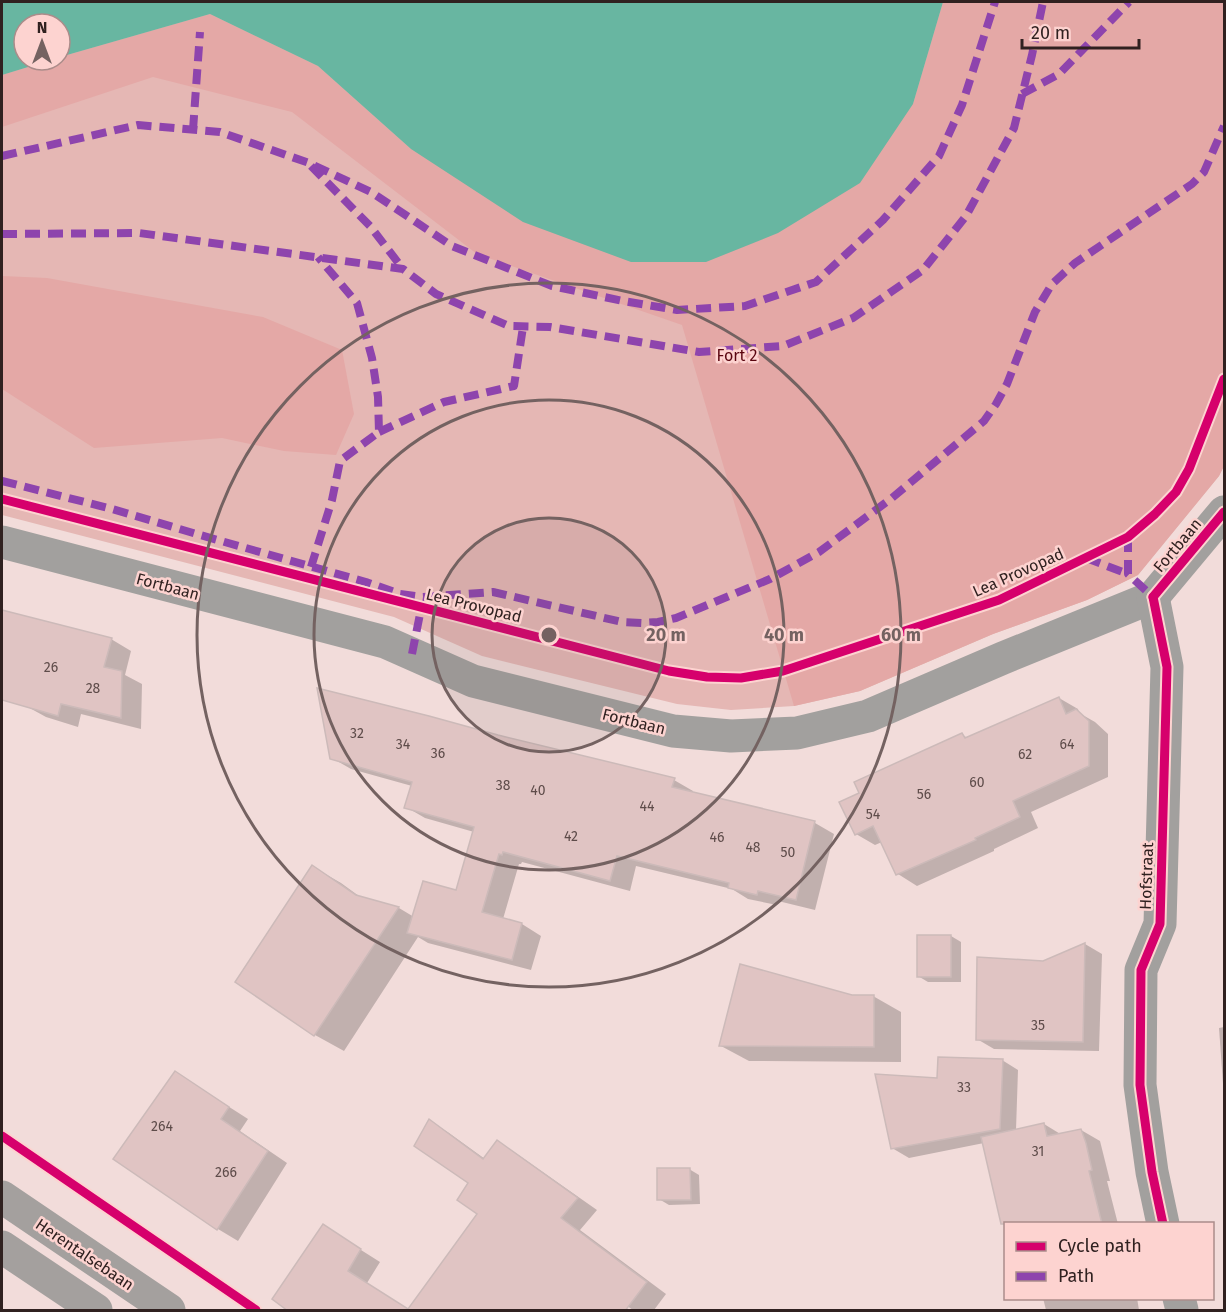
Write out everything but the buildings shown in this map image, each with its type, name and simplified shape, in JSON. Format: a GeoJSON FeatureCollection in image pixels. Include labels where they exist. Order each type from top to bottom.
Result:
{"type":"FeatureCollection","features":[{"type":"Feature","properties":{"kind":"main road","name":"Herentalsebaan"},"geometry":{"type":"LineString","coordinates":[[2,1197],[169,1311]]}},
{"type":"Feature","properties":{"kind":"main road"},"geometry":{"type":"LineString","coordinates":[[2,1247],[96,1311]]}},
{"type":"Feature","properties":{"kind":"street","name":"Fortbaan"},"geometry":{"type":"LineString","coordinates":[[2,542],[385,642],[473,681],[673,731],[731,736],[797,733],[868,716],[1003,657],[1153,597],[1224,512]]}},
{"type":"Feature","properties":{"kind":"street","name":"Hofstraat"},"geometry":{"type":"LineString","coordinates":[[1153,597],[1167,667],[1160,924],[1141,970],[1140,1085],[1152,1172],[1163,1222]]}},
{"type":"Feature","properties":{"kind":"green space","name":"Fort 2"},"geometry":{"type":"Polygon","coordinates":[[[2,2],[1224,2],[1224,466],[1219,476],[1138,575],[1087,600],[993,634],[860,691],[794,706],[731,710],[677,704],[482,656],[394,617],[2,515],[2,2]]]}},
{"type":"Feature","properties":{"kind":"green space"},"geometry":{"type":"Polygon","coordinates":[[[943,2],[1224,2],[1224,466],[1219,476],[1138,575],[1087,600],[993,634],[860,691],[794,706],[682,325],[477,254],[292,112],[153,77],[2,127],[2,75],[12,72],[72,72],[72,54],[210,14],[318,66],[411,149],[913,104],[943,2]]]}},
{"type":"Feature","properties":{"kind":"green space"},"geometry":{"type":"Polygon","coordinates":[[[2,276],[47,278],[263,317],[342,350],[354,414],[336,455],[284,451],[222,438],[94,448],[2,389],[2,276]]]}},
{"type":"Feature","properties":{"kind":"shaded area"},"geometry":{"type":"Polygon","coordinates":[[[2,2],[943,2],[913,104],[860,183],[778,233],[706,262],[631,262],[523,222],[411,149],[318,66],[210,14],[72,54],[72,12],[12,12],[12,72],[2,75],[2,2]]]}},
{"type":"Feature","properties":{"kind":"marked path"},"geometry":{"type":"LineString","coordinates":[[2,156],[138,125],[220,132],[309,163],[371,192],[452,246],[552,286],[677,310],[745,306],[816,282],[883,220],[939,156],[962,105],[995,2]]}},
{"type":"Feature","properties":{"kind":"marked path"},"geometry":{"type":"LineString","coordinates":[[2,234],[139,233],[403,269],[436,294],[509,326],[550,327],[699,352],[783,346],[853,318],[923,270],[966,216],[1014,128],[1043,2]]}},
{"type":"Feature","properties":{"kind":"marked path"},"geometry":{"type":"LineString","coordinates":[[1022,94],[1059,74],[1129,2]]}},
{"type":"Feature","properties":{"kind":"marked path"},"geometry":{"type":"LineString","coordinates":[[193,130],[200,32]]}},
{"type":"Feature","properties":{"kind":"marked path"},"geometry":{"type":"LineString","coordinates":[[2,481],[112,509],[366,582],[400,594],[423,597],[493,592],[622,622],[658,622],[676,618],[770,579],[819,552],[892,498],[984,421],[1007,384],[1035,312],[1052,284],[1075,263],[1192,184],[1204,172],[1224,126]]}},
{"type":"Feature","properties":{"kind":"marked path"},"geometry":{"type":"LineString","coordinates":[[311,166],[370,226],[403,269]]}},
{"type":"Feature","properties":{"kind":"marked path"},"geometry":{"type":"LineString","coordinates":[[311,567],[332,500],[340,461],[379,432],[378,397],[372,358],[357,303],[318,257]]}},
{"type":"Feature","properties":{"kind":"marked path"},"geometry":{"type":"LineString","coordinates":[[379,432],[444,402],[514,386],[523,327]]}},
{"type":"Feature","properties":{"kind":"marked path"},"geometry":{"type":"LineString","coordinates":[[1128,537],[1128,574],[1153,597]]}},
{"type":"Feature","properties":{"kind":"marked path"},"geometry":{"type":"LineString","coordinates":[[1086,558],[1128,574]]}},
{"type":"Feature","properties":{"kind":"marked path"},"geometry":{"type":"LineString","coordinates":[[412,654],[422,604]]}},
{"type":"Feature","properties":{"kind":"cycle path","name":"Lea Provopad"},"geometry":{"type":"LineString","coordinates":[[2,499],[669,671],[707,677],[741,678],[783,671],[999,600],[1128,537],[1176,492],[1189,469],[1224,379]]}},
{"type":"Feature","properties":{"kind":"cycle path"},"geometry":{"type":"LineString","coordinates":[[1153,597],[1224,512]]}},
{"type":"Feature","properties":{"kind":"cycle path"},"geometry":{"type":"LineString","coordinates":[[1153,597],[1167,667],[1160,924],[1141,970],[1140,1085],[1152,1172],[1163,1222]]}},
{"type":"Feature","properties":{"kind":"cycle path"},"geometry":{"type":"LineString","coordinates":[[2,1136],[256,1310]]}}]}
